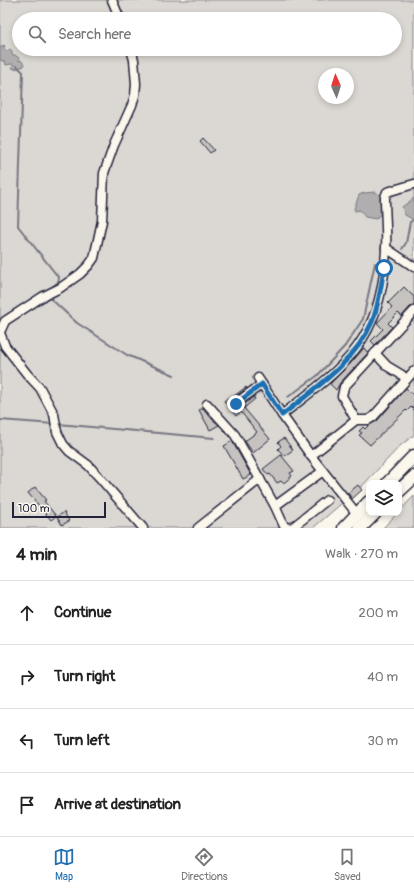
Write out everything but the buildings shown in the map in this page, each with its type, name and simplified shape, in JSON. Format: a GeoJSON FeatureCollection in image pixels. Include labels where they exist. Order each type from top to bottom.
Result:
{"type":"FeatureCollection","features":[{"type":"Feature","properties":{"kind":"highway"},"geometry":{"type":"LineString","coordinates":[[391,480],[414,456]]}},
{"type":"Feature","properties":{"kind":"highway"},"geometry":{"type":"LineString","coordinates":[[402,488],[414,477]]}},
{"type":"Feature","properties":{"kind":"highway"},"geometry":{"type":"LineString","coordinates":[[344,528],[365,521]]}},
{"type":"Feature","properties":{"kind":"street"},"geometry":{"type":"LineString","coordinates":[[112,0],[117,12]]}},
{"type":"Feature","properties":{"kind":"street"},"geometry":{"type":"LineString","coordinates":[[133,56],[136,84],[135,95],[104,173],[102,221],[94,258],[80,274],[60,288],[42,297],[5,321],[0,329],[5,346],[40,388],[54,414],[57,432],[63,444],[99,476],[143,528]]}},
{"type":"Feature","properties":{"kind":"street"},"geometry":{"type":"LineString","coordinates":[[282,415],[331,375],[347,359],[362,340],[372,321],[379,301],[386,248],[386,192],[414,184]]}},
{"type":"Feature","properties":{"kind":"street"},"geometry":{"type":"LineString","coordinates":[[386,248],[414,267]]}},
{"type":"Feature","properties":{"kind":"street"},"geometry":{"type":"LineString","coordinates":[[356,420],[342,396],[342,390],[414,311]]}},
{"type":"Feature","properties":{"kind":"street"},"geometry":{"type":"LineString","coordinates":[[375,353],[386,366],[402,375],[406,380]]}},
{"type":"Feature","properties":{"kind":"street"},"geometry":{"type":"LineString","coordinates":[[311,456],[356,420],[368,420],[374,417],[414,371]]}},
{"type":"Feature","properties":{"kind":"street"},"geometry":{"type":"LineString","coordinates":[[236,404],[260,381],[311,456],[365,521]]}},
{"type":"Feature","properties":{"kind":"street"},"geometry":{"type":"LineString","coordinates":[[207,404],[234,435],[275,506],[284,526],[288,528],[293,527],[327,500]]}},
{"type":"Feature","properties":{"kind":"street"},"geometry":{"type":"LineString","coordinates":[[275,506],[323,471]]}},
{"type":"Feature","properties":{"kind":"street"},"geometry":{"type":"LineString","coordinates":[[198,528],[260,479]]}},
{"type":"Feature","properties":{"kind":"shaded area"},"geometry":{"type":"Polygon","coordinates":[[[0,0],[414,0],[414,435],[401,445],[368,480],[366,480],[362,486],[313,528],[0,528],[0,0]]]}},
{"type":"Feature","properties":{"kind":"shaded area"},"geometry":{"type":"Polygon","coordinates":[[[4,45],[5,46],[3,49],[7,51],[10,49],[12,51],[12,56],[19,58],[19,61],[21,60],[24,66],[15,69],[12,68],[14,65],[12,64],[6,65],[5,62],[0,60],[0,47],[4,45]]]}},
{"type":"Feature","properties":{"kind":"shaded area"},"geometry":{"type":"Polygon","coordinates":[[[375,192],[380,195],[382,214],[376,219],[365,217],[360,210],[355,211],[354,209],[359,195],[375,192]]]}},
{"type":"Feature","properties":{"kind":"shaded area"},"geometry":{"type":"Polygon","coordinates":[[[414,198],[414,220],[405,215],[402,207],[414,198]]]}},
{"type":"Feature","properties":{"kind":"shaded area"},"geometry":{"type":"Polygon","coordinates":[[[414,496],[414,528],[383,528],[395,516],[402,516],[402,508],[414,496]]]}},
{"type":"Feature","properties":{"kind":"waterway"},"geometry":{"type":"LineString","coordinates":[[17,66],[23,72],[18,226],[59,278],[58,282],[50,289]]}},
{"type":"Feature","properties":{"kind":"waterway"},"geometry":{"type":"LineString","coordinates":[[402,249],[406,243],[410,222],[413,220]]}},
{"type":"Feature","properties":{"kind":"waterway"},"geometry":{"type":"LineString","coordinates":[[288,397],[317,376],[345,346],[363,319],[375,263]]}},
{"type":"Feature","properties":{"kind":"waterway"},"geometry":{"type":"LineString","coordinates":[[49,295],[50,298],[77,323],[127,355],[174,375]]}},
{"type":"Feature","properties":{"kind":"waterway"},"geometry":{"type":"LineString","coordinates":[[0,420],[54,424]]}},
{"type":"Feature","properties":{"kind":"waterway"},"geometry":{"type":"LineString","coordinates":[[58,424],[214,438]]}},
{"type":"Feature","properties":{"kind":"route"},"geometry":{"type":"LineString","coordinates":[[236,404],[262,384],[282,415],[326,379],[347,359],[367,331],[379,301],[384,268]]}}]}
